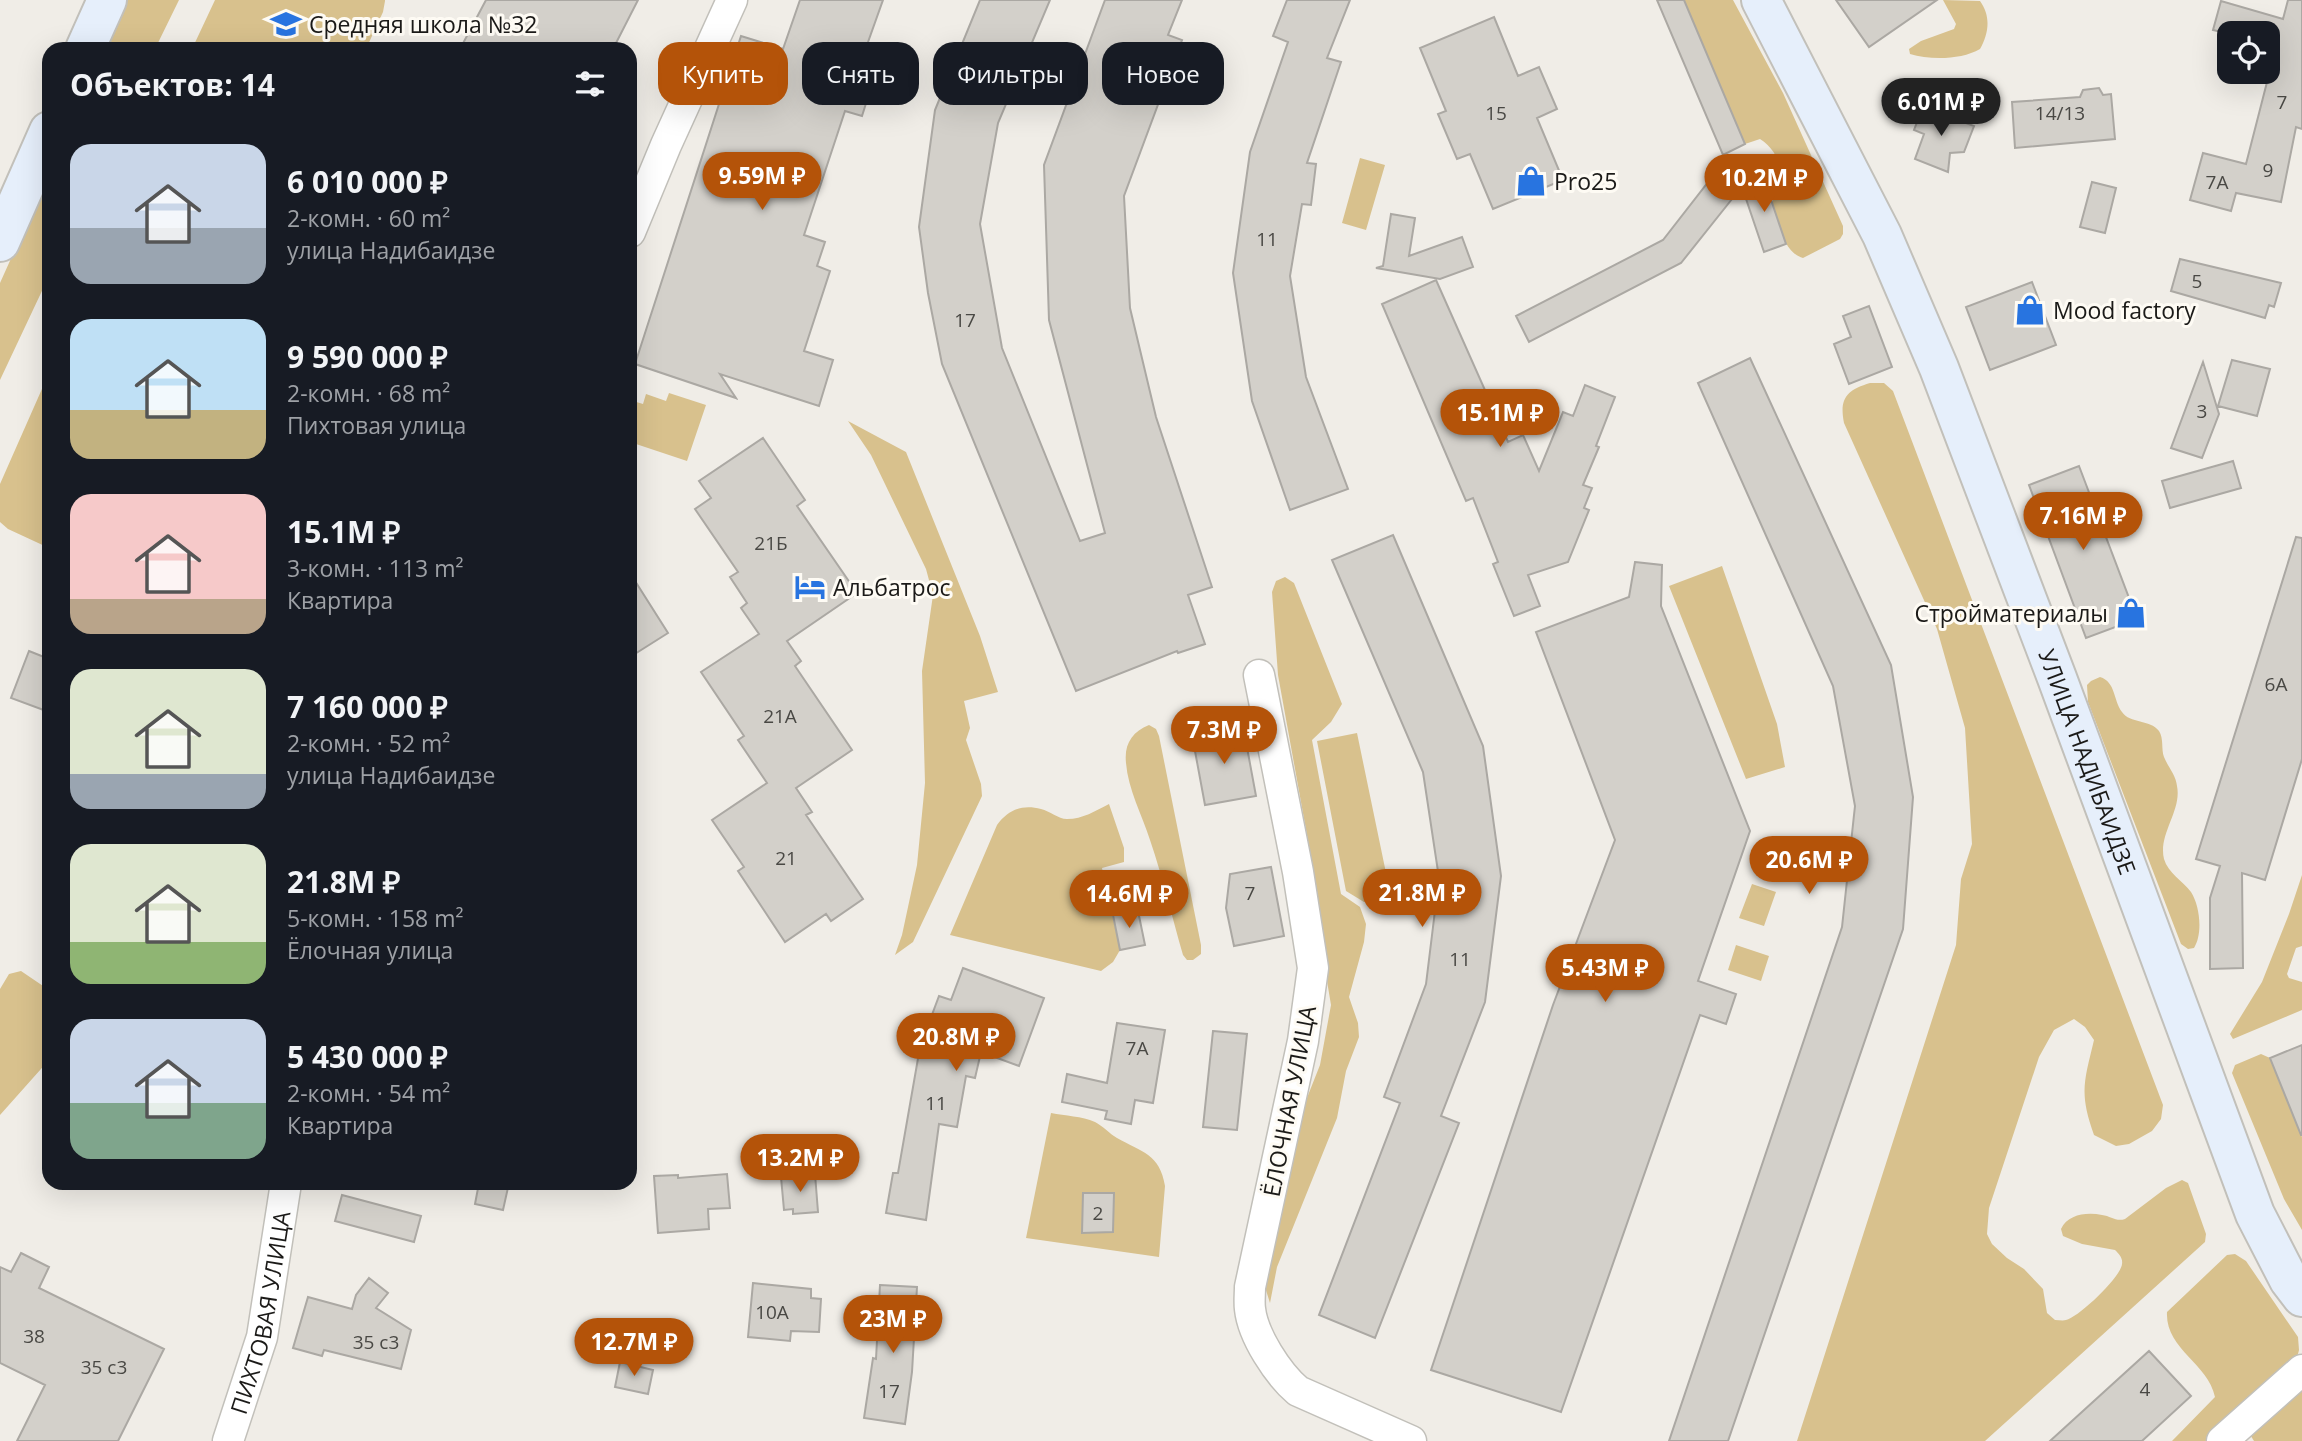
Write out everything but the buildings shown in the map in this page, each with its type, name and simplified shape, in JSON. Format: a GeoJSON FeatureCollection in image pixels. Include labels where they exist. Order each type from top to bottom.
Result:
{"type":"FeatureCollection","features":[{"type":"Feature","properties":{"kind":"main road"},"geometry":{"type":"LineString","coordinates":[[88,42],[107,0]]}},
{"type":"Feature","properties":{"kind":"main road","name":"УЛИЦА НАДИБАИДЗЕ"},"geometry":{"type":"LineString","coordinates":[[1761,0],[1906,286],[2057,678],[2255,1214],[2289,1280],[2302,1297]]}},
{"type":"Feature","properties":{"kind":"main road"},"geometry":{"type":"LineString","coordinates":[[0,242],[42,147]]}},
{"type":"Feature","properties":{"kind":"street"},"geometry":{"type":"LineString","coordinates":[[637,215],[732,0]]}},
{"type":"Feature","properties":{"kind":"street","name":"ЁЛОЧНАЯ УЛИЦА"},"geometry":{"type":"LineString","coordinates":[[1259,675],[1298,872],[1313,968],[1303,1041],[1250,1287],[1250,1311],[1272,1362],[1298,1391],[1411,1441]]}},
{"type":"Feature","properties":{"kind":"street","name":"ПИХТОВАЯ УЛИЦА"},"geometry":{"type":"LineString","coordinates":[[228,1441],[262,1337],[285,1190]]}},
{"type":"Feature","properties":{"kind":"street"},"geometry":{"type":"LineString","coordinates":[[2222,1441],[2302,1370]]}},
{"type":"Feature","properties":{"kind":"shaded area"},"geometry":{"type":"Polygon","coordinates":[[[125,0],[179,0],[158,42],[107,42],[125,0]]]}},
{"type":"Feature","properties":{"kind":"shaded area","name":"Средняя школа №32"},"geometry":{"type":"Polygon","coordinates":[[[215,0],[385,0],[383,12],[369,42],[195,42],[215,0]]]}},
{"type":"Feature","properties":{"kind":"shaded area"},"geometry":{"type":"Polygon","coordinates":[[[1684,0],[1733,0],[1783,93],[1843,226],[1840,239],[1803,258],[1790,249],[1772,202],[1781,177],[1777,160],[1760,139],[1745,144],[1684,0]]]}},
{"type":"Feature","properties":{"kind":"shaded area"},"geometry":{"type":"Polygon","coordinates":[[[1943,0],[1980,1],[1988,25],[1980,49],[1945,58],[1910,54],[1909,49],[1921,41],[1954,29],[1956,24],[1943,0]]]}},
{"type":"Feature","properties":{"kind":"shaded area"},"geometry":{"type":"Polygon","coordinates":[[[1360,158],[1385,165],[1366,230],[1342,223],[1360,158]]]}},
{"type":"Feature","properties":{"kind":"shaded area"},"geometry":{"type":"Polygon","coordinates":[[[42,190],[42,291],[0,380],[0,283],[42,190]]]}},
{"type":"Feature","properties":{"kind":"shaded area"},"geometry":{"type":"Polygon","coordinates":[[[1870,383],[1884,383],[1893,391],[2163,1105],[2161,1119],[2152,1131],[2129,1144],[2116,1146],[2094,1135],[2086,1108],[2085,1088],[2094,1040],[2085,1027],[2074,1019],[2054,1030],[2039,1057],[1989,1208],[1987,1234],[1992,1244],[2024,1269],[2043,1289],[2047,1313],[2055,1320],[2066,1320],[2098,1296],[2115,1278],[2122,1262],[2115,1250],[2082,1244],[2063,1236],[2061,1229],[2068,1220],[2078,1215],[2090,1214],[2125,1219],[2166,1188],[2182,1180],[2188,1183],[2206,1234],[2205,1242],[1985,1441],[1797,1441],[1956,945],[1961,879],[1972,844],[1965,728],[1937,629],[1844,423],[1843,407],[1846,396],[1870,383]]]}},
{"type":"Feature","properties":{"kind":"shaded area"},"geometry":{"type":"Polygon","coordinates":[[[42,389],[42,545],[8,529],[0,522],[0,484],[42,389]]]}},
{"type":"Feature","properties":{"kind":"shaded area"},"geometry":{"type":"Polygon","coordinates":[[[669,393],[706,405],[687,461],[637,444],[637,402],[643,404],[646,394],[666,401],[669,393]]]}},
{"type":"Feature","properties":{"kind":"shaded area"},"geometry":{"type":"Polygon","coordinates":[[[848,421],[906,452],[980,636],[998,692],[964,701],[970,728],[966,740],[981,784],[982,796],[913,942],[895,955],[917,865],[925,783],[922,671],[933,595],[926,569],[871,455],[848,421]]]}},
{"type":"Feature","properties":{"kind":"shaded area"},"geometry":{"type":"Polygon","coordinates":[[[1722,566],[1777,724],[1785,767],[1746,779],[1669,586],[1722,566]]]}},
{"type":"Feature","properties":{"kind":"shaded area"},"geometry":{"type":"Polygon","coordinates":[[[1285,577],[1294,583],[1342,704],[1331,722],[1312,740],[1341,894],[1360,907],[1366,924],[1364,942],[1349,997],[1358,1023],[1359,1037],[1346,1071],[1337,1118],[1277,1267],[1270,1303],[1264,1284],[1299,1118],[1320,1065],[1331,1005],[1316,885],[1278,675],[1272,592],[1276,581],[1285,577]]]}},
{"type":"Feature","properties":{"kind":"shaded area"},"geometry":{"type":"Polygon","coordinates":[[[2100,677],[2109,683],[2119,707],[2126,716],[2155,727],[2161,734],[2163,754],[2175,778],[2178,795],[2164,841],[2164,859],[2172,873],[2191,892],[2197,905],[2199,935],[2194,948],[2188,949],[2181,944],[2088,702],[2087,685],[2100,677]]]}},
{"type":"Feature","properties":{"kind":"shaded area"},"geometry":{"type":"Polygon","coordinates":[[[1149,725],[1156,729],[1159,736],[1201,945],[1201,954],[1193,960],[1187,960],[1183,955],[1159,869],[1127,773],[1128,744],[1138,731],[1149,725]]]}},
{"type":"Feature","properties":{"kind":"shaded area"},"geometry":{"type":"Polygon","coordinates":[[[1357,733],[1391,897],[1364,902],[1346,891],[1317,741],[1357,733]]]}},
{"type":"Feature","properties":{"kind":"shaded area"},"geometry":{"type":"Polygon","coordinates":[[[1109,804],[1124,848],[1124,862],[1102,868],[1120,950],[1113,962],[1101,971],[950,935],[997,825],[1006,815],[1028,807],[1044,810],[1064,819],[1073,819],[1109,804]]]}},
{"type":"Feature","properties":{"kind":"shaded area"},"geometry":{"type":"Polygon","coordinates":[[[2302,875],[2302,946],[2296,948],[2287,974],[2289,978],[2302,982],[2302,1010],[2233,1039],[2230,1034],[2262,982],[2302,875]]]}},
{"type":"Feature","properties":{"kind":"shaded area"},"geometry":{"type":"Polygon","coordinates":[[[1752,884],[1776,892],[1764,926],[1739,918],[1752,884]]]}},
{"type":"Feature","properties":{"kind":"shaded area"},"geometry":{"type":"Polygon","coordinates":[[[1736,945],[1769,956],[1761,981],[1728,970],[1736,945]]]}},
{"type":"Feature","properties":{"kind":"shaded area"},"geometry":{"type":"Polygon","coordinates":[[[21,971],[42,985],[42,1068],[0,1115],[0,989],[9,974],[21,971]]]}},
{"type":"Feature","properties":{"kind":"shaded area"},"geometry":{"type":"Polygon","coordinates":[[[2261,1054],[2270,1058],[2302,1137],[2302,1230],[2284,1199],[2232,1073],[2235,1065],[2261,1054]]]}},
{"type":"Feature","properties":{"kind":"shaded area"},"geometry":{"type":"Polygon","coordinates":[[[1051,1113],[1095,1122],[1154,1160],[1163,1175],[1165,1186],[1159,1257],[1026,1238],[1051,1113]]]}},
{"type":"Feature","properties":{"kind":"shaded area"},"geometry":{"type":"Polygon","coordinates":[[[2235,1254],[2246,1261],[2298,1337],[2299,1350],[2294,1370],[2216,1441],[2172,1441],[2215,1397],[2211,1385],[2173,1336],[2168,1325],[2167,1312],[2227,1255],[2235,1254]]]}},
{"type":"Feature","properties":{"kind":"shaded area"},"geometry":{"type":"Polygon","coordinates":[[[2302,1376],[2302,1441],[2254,1441],[2244,1425],[2302,1376]]]}},
{"type":"Feature","properties":{"kind":"place","name":"Средняя школа №32"},"geometry":{"type":"Point","coordinates":[286,24]}},
{"type":"Feature","properties":{"kind":"place","name":"Pro25"},"geometry":{"type":"Point","coordinates":[1531,181]}},
{"type":"Feature","properties":{"kind":"place","name":"Mood factory"},"geometry":{"type":"Point","coordinates":[2030,310]}},
{"type":"Feature","properties":{"kind":"place","name":"Альбатрос"},"geometry":{"type":"Point","coordinates":[810,587]}},
{"type":"Feature","properties":{"kind":"place","name":"Стройматериалы"},"geometry":{"type":"Point","coordinates":[2131,613]}}]}
